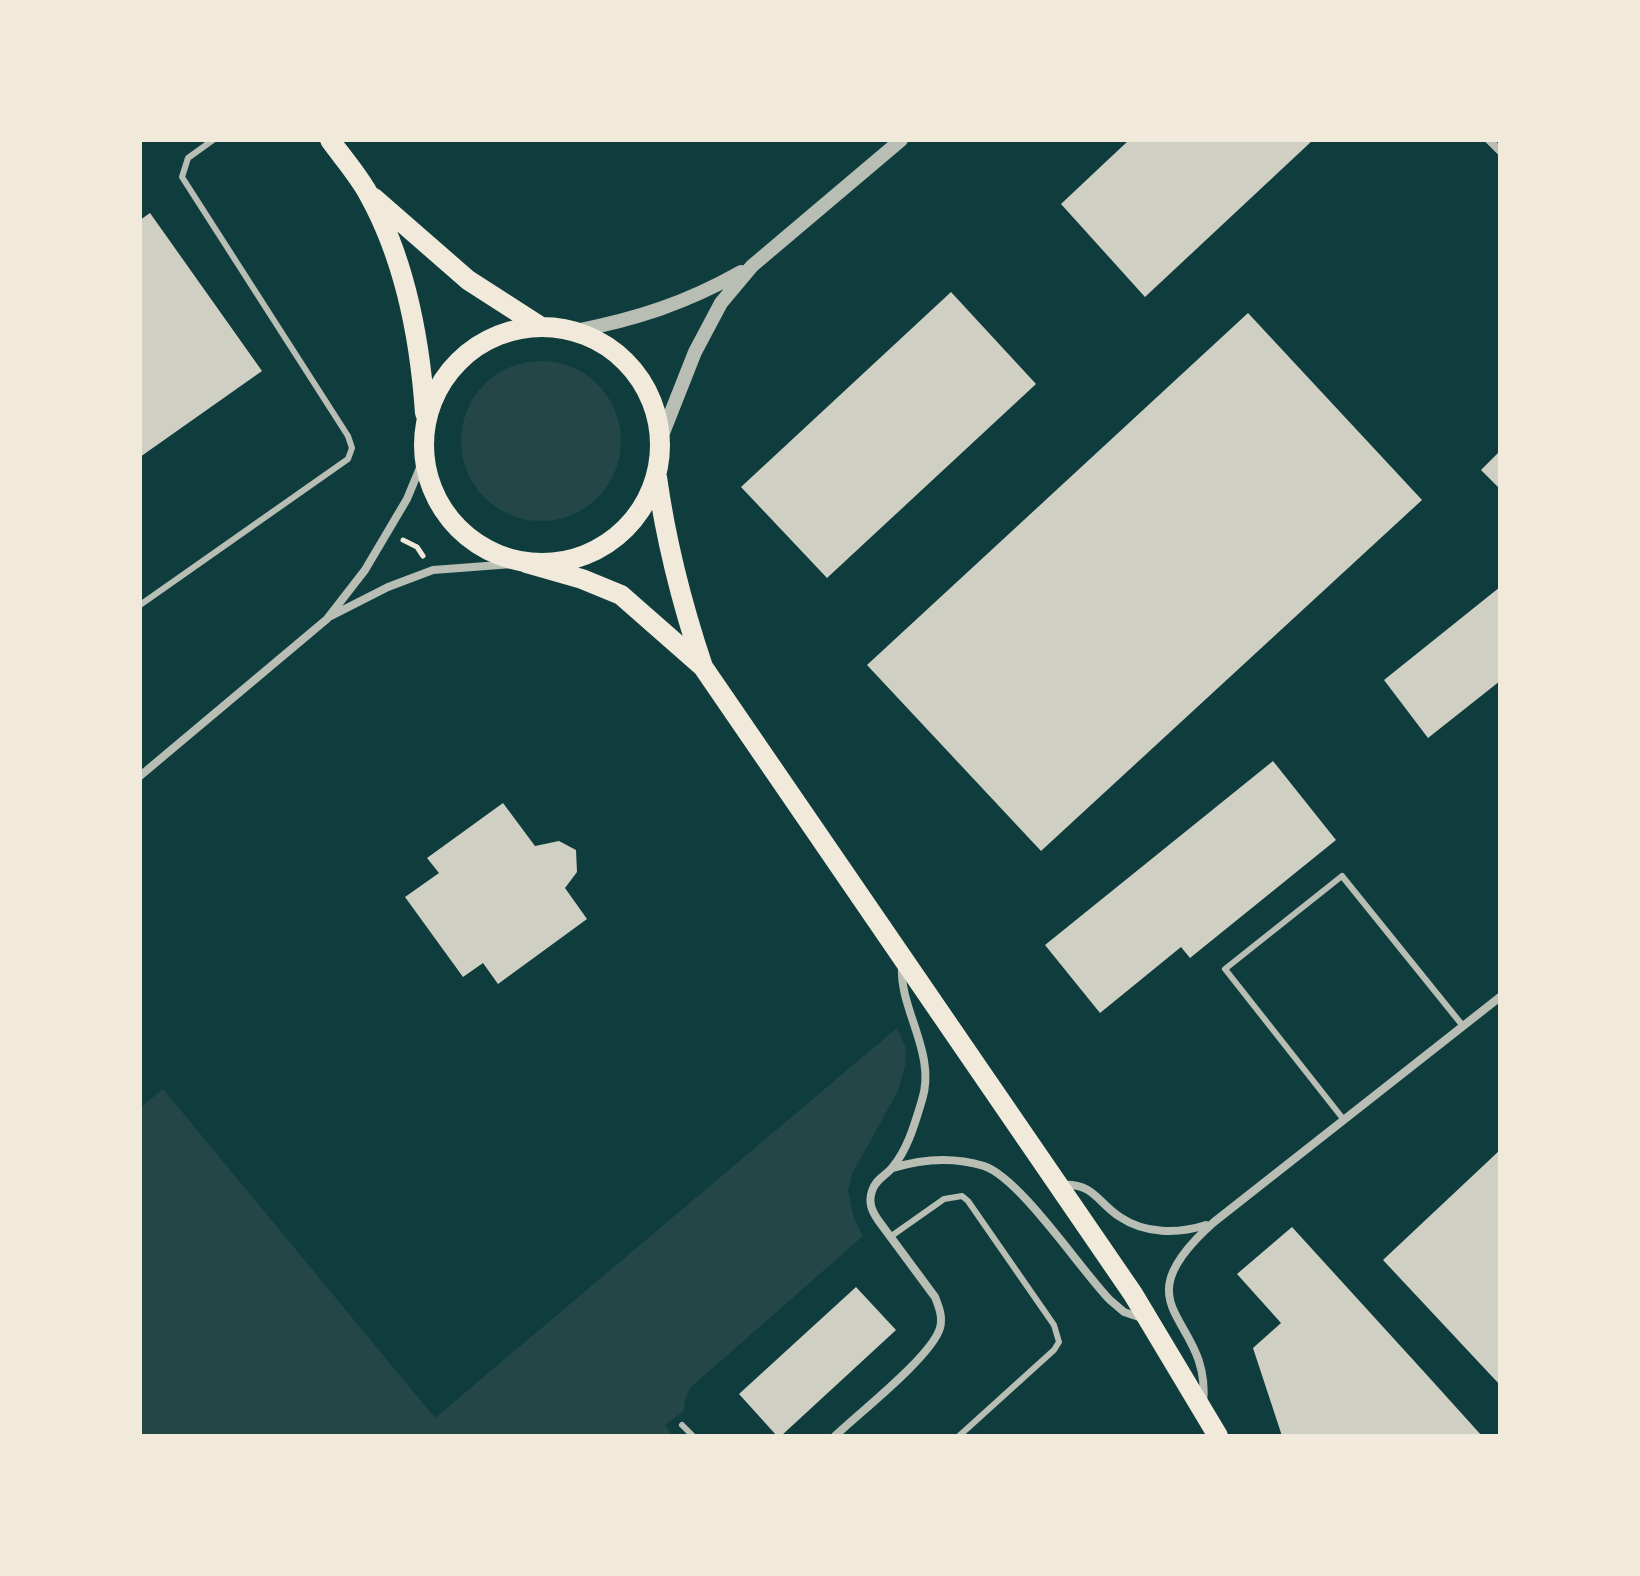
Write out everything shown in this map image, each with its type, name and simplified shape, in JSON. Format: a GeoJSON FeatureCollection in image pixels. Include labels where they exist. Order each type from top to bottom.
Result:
{"type":"FeatureCollection","features":[{"type":"Feature","properties":{"kind":"main road"},"geometry":{"type":"LineString","coordinates":[[330,140],[369,195],[392,250],[413,318],[422,372],[424,458],[432,489],[448,517],[469,539],[496,555],[582,579],[621,595],[703,667],[1149,1320],[1218,1436]]}},
{"type":"Feature","properties":{"kind":"main road"},"geometry":{"type":"LineString","coordinates":[[369,195],[468,280],[541,327]]}},
{"type":"Feature","properties":{"kind":"main road"},"geometry":{"type":"LineString","coordinates":[[425,425],[435,395],[453,368],[477,347],[508,332],[541,327],[575,331],[606,345],[632,367],[653,400],[661,438],[657,477],[680,595],[703,667]]}},
{"type":"Feature","properties":{"kind":"main road"},"geometry":{"type":"LineString","coordinates":[[526,563],[557,563],[587,555],[614,541],[641,512],[657,477]]}},
{"type":"Feature","properties":{"kind":"street"},"geometry":{"type":"LineString","coordinates":[[661,438],[701,339],[721,303],[752,266],[901,140]]}},
{"type":"Feature","properties":{"kind":"street"},"geometry":{"type":"LineString","coordinates":[[1489,140],[1500,151]]}},
{"type":"Feature","properties":{"kind":"street"},"geometry":{"type":"LineString","coordinates":[[575,331],[660,311],[705,293],[752,266]]}},
{"type":"Feature","properties":{"kind":"street"},"geometry":{"type":"LineString","coordinates":[[140,776],[327,619],[365,570],[389,531],[424,458]]}},
{"type":"Feature","properties":{"kind":"street"},"geometry":{"type":"LineString","coordinates":[[327,619],[388,587],[433,570],[526,563]]}},
{"type":"Feature","properties":{"kind":"street"},"geometry":{"type":"LineString","coordinates":[[835,1436],[928,1349],[941,1324],[935,1297],[871,1210],[870,1202],[877,1181],[892,1168],[912,1135],[927,1078],[924,1055],[901,971],[903,959]]}},
{"type":"Feature","properties":{"kind":"street"},"geometry":{"type":"LineString","coordinates":[[1202,1409],[1204,1373],[1172,1308],[1168,1286],[1185,1249],[1214,1222],[1500,997]]}},
{"type":"Feature","properties":{"kind":"street"},"geometry":{"type":"LineString","coordinates":[[892,1168],[918,1161],[947,1160],[992,1170],[1021,1193],[1110,1300],[1124,1312],[1149,1320]]}},
{"type":"Feature","properties":{"kind":"street"},"geometry":{"type":"LineString","coordinates":[[1059,1186],[1077,1184],[1122,1219],[1153,1230],[1188,1230],[1214,1222]]}},
{"type":"Feature","properties":{"kind":"lane"},"geometry":{"type":"LineString","coordinates":[[140,605],[348,459],[352,448],[348,436],[182,177],[188,158],[213,140]]}},
{"type":"Feature","properties":{"kind":"lane"},"geometry":{"type":"LineString","coordinates":[[1344,1120],[1225,969],[1330,885],[1342,876],[1463,1026]]}},
{"type":"Feature","properties":{"kind":"lane"},"geometry":{"type":"LineString","coordinates":[[890,1237],[944,1199],[962,1196],[1054,1325],[1059,1342],[1054,1350],[959,1436]]}},
{"type":"Feature","properties":{"kind":"lane"},"geometry":{"type":"LineString","coordinates":[[682,1425],[693,1436]]}},
{"type":"Feature","properties":{"kind":"path"},"geometry":{"type":"LineString","coordinates":[[389,531],[417,547],[433,570]]}},
{"type":"Feature","properties":{"kind":"shaded area"},"geometry":{"type":"Polygon","coordinates":[[[541,361],[572,367],[597,385],[615,410],[621,441],[615,472],[597,497],[572,515],[541,521],[510,515],[485,497],[467,472],[461,441],[467,410],[485,385],[510,367],[541,361]]]}},
{"type":"Feature","properties":{"kind":"shaded area"},"geometry":{"type":"Polygon","coordinates":[[[897,1028],[906,1048],[898,1091],[852,1174],[848,1191],[854,1219],[863,1236],[691,1387],[684,1411],[665,1425],[673,1436],[140,1436],[140,1108],[163,1089],[435,1418],[897,1028]]]}},
{"type":"Feature","properties":{"kind":"building"},"geometry":{"type":"Polygon","coordinates":[[[1129,140],[1313,140],[1145,297],[1061,204],[1129,140]]]}},
{"type":"Feature","properties":{"kind":"building"},"geometry":{"type":"Polygon","coordinates":[[[150,213],[262,371],[140,457],[140,220],[150,213]]]}},
{"type":"Feature","properties":{"kind":"building"},"geometry":{"type":"Polygon","coordinates":[[[951,292],[1036,384],[827,578],[741,487],[951,292]]]}},
{"type":"Feature","properties":{"kind":"building"},"geometry":{"type":"Polygon","coordinates":[[[1248,313],[1422,500],[1041,851],[867,665],[1248,313]]]}},
{"type":"Feature","properties":{"kind":"building"},"geometry":{"type":"Polygon","coordinates":[[[1500,451],[1500,489],[1481,470],[1500,451]]]}},
{"type":"Feature","properties":{"kind":"building"},"geometry":{"type":"Polygon","coordinates":[[[1500,587],[1500,681],[1428,738],[1384,680],[1500,587]]]}},
{"type":"Feature","properties":{"kind":"building"},"geometry":{"type":"Polygon","coordinates":[[[1273,761],[1336,840],[1190,958],[1181,947],[1100,1013],[1045,945],[1273,761]]]}},
{"type":"Feature","properties":{"kind":"building"},"geometry":{"type":"Polygon","coordinates":[[[503,803],[535,846],[559,841],[576,850],[577,872],[565,888],[587,919],[498,984],[483,963],[463,977],[405,897],[439,873],[427,858],[503,803]]]}},
{"type":"Feature","properties":{"kind":"building"},"geometry":{"type":"Polygon","coordinates":[[[1500,1150],[1500,1385],[1383,1260],[1500,1150]]]}},
{"type":"Feature","properties":{"kind":"building"},"geometry":{"type":"Polygon","coordinates":[[[1292,1227],[1482,1436],[1282,1436],[1253,1348],[1281,1323],[1237,1274],[1292,1227]]]}},
{"type":"Feature","properties":{"kind":"building"},"geometry":{"type":"Polygon","coordinates":[[[856,1287],[896,1330],[781,1436],[777,1436],[739,1394],[856,1287]]]}}]}
